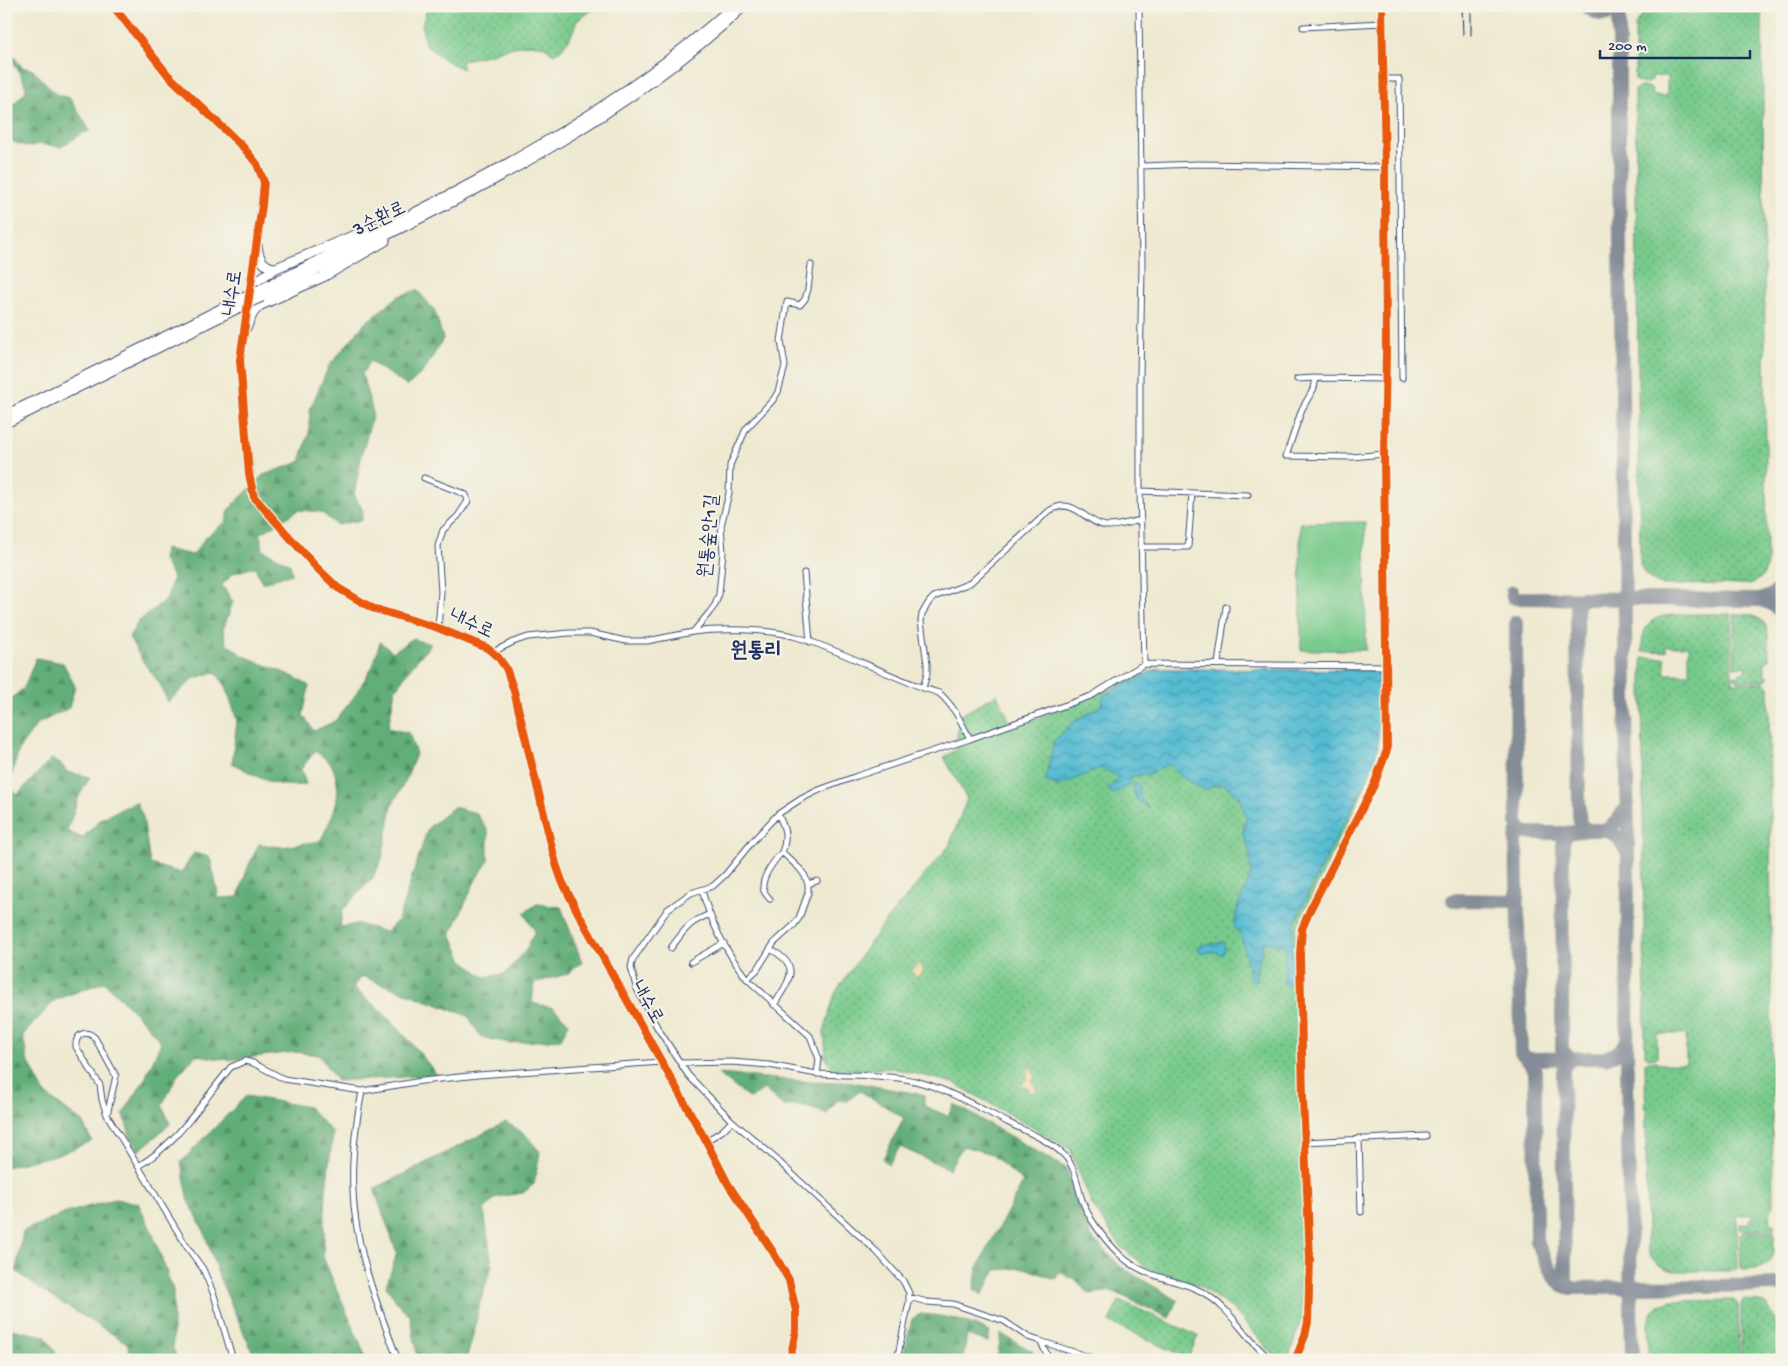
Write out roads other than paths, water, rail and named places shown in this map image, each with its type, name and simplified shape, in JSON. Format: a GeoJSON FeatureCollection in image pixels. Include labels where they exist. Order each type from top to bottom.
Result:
{"type":"FeatureCollection","features":[{"type":"Feature","properties":{"kind":"highway","name":"3순환로"},"geometry":{"type":"LineString","coordinates":[[439,204],[587,117],[672,58],[733,6]]}},
{"type":"Feature","properties":{"kind":"highway","name":"3순환로"},"geometry":{"type":"LineString","coordinates":[[6,423],[243,302],[258,287],[504,174],[584,128],[678,62],[744,6]]}},
{"type":"Feature","properties":{"kind":"highway"},"geometry":{"type":"LineString","coordinates":[[257,245],[263,262],[270,268],[276,268],[439,204]]}},
{"type":"Feature","properties":{"kind":"highway"},"geometry":{"type":"LineString","coordinates":[[246,328],[251,316],[259,306],[342,267],[439,204]]}},
{"type":"Feature","properties":{"kind":"highway"},"geometry":{"type":"LineString","coordinates":[[259,306],[254,300],[253,294],[276,268]]}},
{"type":"Feature","properties":{"kind":"highway"},"geometry":{"type":"LineString","coordinates":[[243,302],[259,306]]}},
{"type":"Feature","properties":{"kind":"highway","name":"3순환로"},"geometry":{"type":"LineString","coordinates":[[6,415],[243,302]]}},
{"type":"Feature","properties":{"kind":"street","name":"내수로"},"geometry":{"type":"LineString","coordinates":[[113,6],[168,75],[244,148],[257,164],[264,182],[257,245],[258,287],[243,302],[246,328],[240,360],[251,485],[257,500],[320,571],[342,591],[372,608],[438,628],[480,645],[493,652],[506,668],[512,682],[556,864],[562,881],[589,934],[706,1141],[728,1184],[773,1252],[789,1280],[796,1311],[796,1330],[790,1360]]}},
{"type":"Feature","properties":{"kind":"street"},"geometry":{"type":"LineString","coordinates":[[1139,6],[1142,267],[1140,492],[1144,664]]}},
{"type":"Feature","properties":{"kind":"street"},"geometry":{"type":"LineString","coordinates":[[1295,1360],[1305,1336],[1308,1322],[1310,1259],[1300,954],[1302,929],[1370,793],[1387,750],[1384,454],[1386,379],[1385,167],[1382,6]]}},
{"type":"Feature","properties":{"kind":"street"},"geometry":{"type":"LineString","coordinates":[[1303,28],[1382,23]]}},
{"type":"Feature","properties":{"kind":"street"},"geometry":{"type":"LineString","coordinates":[[1384,79],[1399,79],[1402,378]]}},
{"type":"Feature","properties":{"kind":"street"},"geometry":{"type":"LineString","coordinates":[[1141,166],[1198,164],[1385,167]]}},
{"type":"Feature","properties":{"kind":"street","name":"원통숲안1길"},"geometry":{"type":"LineString","coordinates":[[693,632],[715,605],[719,594],[723,552],[721,526],[729,492],[729,471],[732,457],[746,429],[776,396],[785,366],[781,341],[787,302],[800,305],[805,299],[811,265]]}},
{"type":"Feature","properties":{"kind":"street"},"geometry":{"type":"LineString","coordinates":[[1316,378],[1314,388],[1302,409],[1286,456],[1352,457],[1384,454]]}},
{"type":"Feature","properties":{"kind":"street"},"geometry":{"type":"LineString","coordinates":[[1297,379],[1386,379]]}},
{"type":"Feature","properties":{"kind":"street"},"geometry":{"type":"LineString","coordinates":[[424,478],[462,493],[468,501],[458,516],[443,530],[438,546],[441,592],[438,628]]}},
{"type":"Feature","properties":{"kind":"street"},"geometry":{"type":"LineString","coordinates":[[1140,492],[1248,495]]}},
{"type":"Feature","properties":{"kind":"street"},"geometry":{"type":"LineString","coordinates":[[1142,547],[1188,547],[1192,494]]}},
{"type":"Feature","properties":{"kind":"street"},"geometry":{"type":"LineString","coordinates":[[924,688],[928,674],[920,621],[929,602],[934,597],[970,583],[1049,511],[1056,507],[1073,508],[1105,526],[1141,520]]}},
{"type":"Feature","properties":{"kind":"street"},"geometry":{"type":"LineString","coordinates":[[804,573],[810,642]]}},
{"type":"Feature","properties":{"kind":"street"},"geometry":{"type":"LineString","coordinates":[[1218,664],[1226,607]]}},
{"type":"Feature","properties":{"kind":"street"},"geometry":{"type":"LineString","coordinates":[[493,652],[512,642],[535,636],[590,633],[639,642],[720,629],[786,635],[810,642],[939,693],[956,712],[970,739]]}},
{"type":"Feature","properties":{"kind":"street"},"geometry":{"type":"LineString","coordinates":[[896,1360],[909,1302],[903,1281],[877,1252],[732,1121],[688,1075],[657,1027],[640,995],[632,977],[633,959],[668,909],[692,893],[713,886],[725,875],[778,814],[801,799],[819,790],[881,768],[1092,696],[1144,664],[1386,666]]}},
{"type":"Feature","properties":{"kind":"street"},"geometry":{"type":"LineString","coordinates":[[770,899],[763,887],[770,868],[782,852],[786,834],[778,814]]}},
{"type":"Feature","properties":{"kind":"street"},"geometry":{"type":"LineString","coordinates":[[747,979],[757,970],[770,948],[794,926],[808,893],[808,884],[800,869],[782,852]]}},
{"type":"Feature","properties":{"kind":"street"},"geometry":{"type":"LineString","coordinates":[[808,884],[817,881]]}},
{"type":"Feature","properties":{"kind":"street"},"geometry":{"type":"LineString","coordinates":[[702,890],[710,914],[734,962],[747,979],[810,1036],[819,1059],[818,1074]]}},
{"type":"Feature","properties":{"kind":"street"},"geometry":{"type":"LineString","coordinates":[[671,948],[689,925],[695,920],[710,914]]}},
{"type":"Feature","properties":{"kind":"street"},"geometry":{"type":"LineString","coordinates":[[691,962],[724,943]]}},
{"type":"Feature","properties":{"kind":"street"},"geometry":{"type":"LineString","coordinates":[[770,948],[782,956],[789,964],[791,970],[790,980],[774,1005]]}},
{"type":"Feature","properties":{"kind":"street"},"geometry":{"type":"LineString","coordinates":[[107,1115],[116,1076],[95,1038],[90,1033],[84,1032],[76,1041],[76,1047],[100,1085],[107,1115],[202,1269],[214,1295],[233,1360]]}},
{"type":"Feature","properties":{"kind":"street"},"geometry":{"type":"LineString","coordinates":[[138,1166],[158,1153],[172,1140],[231,1067],[245,1061],[253,1063],[284,1079],[362,1091],[422,1081],[478,1075],[662,1062]]}},
{"type":"Feature","properties":{"kind":"street"},"geometry":{"type":"LineString","coordinates":[[680,1063],[732,1062],[769,1065],[818,1074],[868,1076],[914,1081],[938,1088],[1041,1139],[1064,1155],[1072,1166],[1088,1213],[1098,1231],[1122,1257],[1150,1275],[1190,1287],[1208,1295],[1225,1309],[1263,1354],[1272,1360]]}},
{"type":"Feature","properties":{"kind":"street"},"geometry":{"type":"LineString","coordinates":[[362,1091],[354,1136],[352,1189],[355,1214],[368,1275],[398,1360]]}},
{"type":"Feature","properties":{"kind":"street"},"geometry":{"type":"LineString","coordinates":[[706,1141],[722,1131],[732,1121]]}},
{"type":"Feature","properties":{"kind":"street"},"geometry":{"type":"LineString","coordinates":[[1305,1142],[1426,1136]]}},
{"type":"Feature","properties":{"kind":"street"},"geometry":{"type":"LineString","coordinates":[[1359,1138],[1360,1212]]}},
{"type":"Feature","properties":{"kind":"street"},"geometry":{"type":"LineString","coordinates":[[909,1297],[926,1302],[953,1304],[986,1314],[1004,1320],[1028,1337],[1098,1360]]}},
{"type":"Feature","properties":{"kind":"street"},"geometry":{"type":"LineString","coordinates":[[1040,1341],[1050,1360]]}},
{"type":"Feature","properties":{"kind":"water"},"geometry":{"type":"Polygon","coordinates":[[[1157,669],[1378,670],[1378,748],[1369,776],[1319,871],[1294,924],[1293,984],[1284,984],[1286,946],[1264,942],[1257,966],[1256,980],[1251,981],[1241,936],[1234,926],[1238,906],[1251,874],[1249,849],[1243,833],[1246,817],[1239,797],[1225,784],[1212,786],[1206,790],[1186,779],[1168,764],[1149,774],[1132,776],[1129,785],[1113,794],[1108,790],[1119,777],[1101,768],[1059,786],[1045,781],[1054,741],[1075,721],[1101,706],[1104,695],[1157,669]]]}},
{"type":"Feature","properties":{"kind":"water"},"geometry":{"type":"Polygon","coordinates":[[[1135,783],[1139,786],[1140,797],[1149,808],[1136,799],[1133,786],[1135,783]]]}},
{"type":"Feature","properties":{"kind":"water"},"geometry":{"type":"Polygon","coordinates":[[[1224,942],[1225,949],[1222,955],[1213,951],[1201,954],[1198,946],[1224,942]]]}},
{"type":"Feature","properties":{"kind":"railway"},"geometry":{"type":"LineString","coordinates":[[1462,6],[1463,35]]}},
{"type":"Feature","properties":{"kind":"railway"},"geometry":{"type":"LineString","coordinates":[[1471,6],[1471,35]]}},
{"type":"Feature","properties":{"kind":"district","name":"원통리"},"geometry":{"type":"Point","coordinates":[756,652]}}]}
